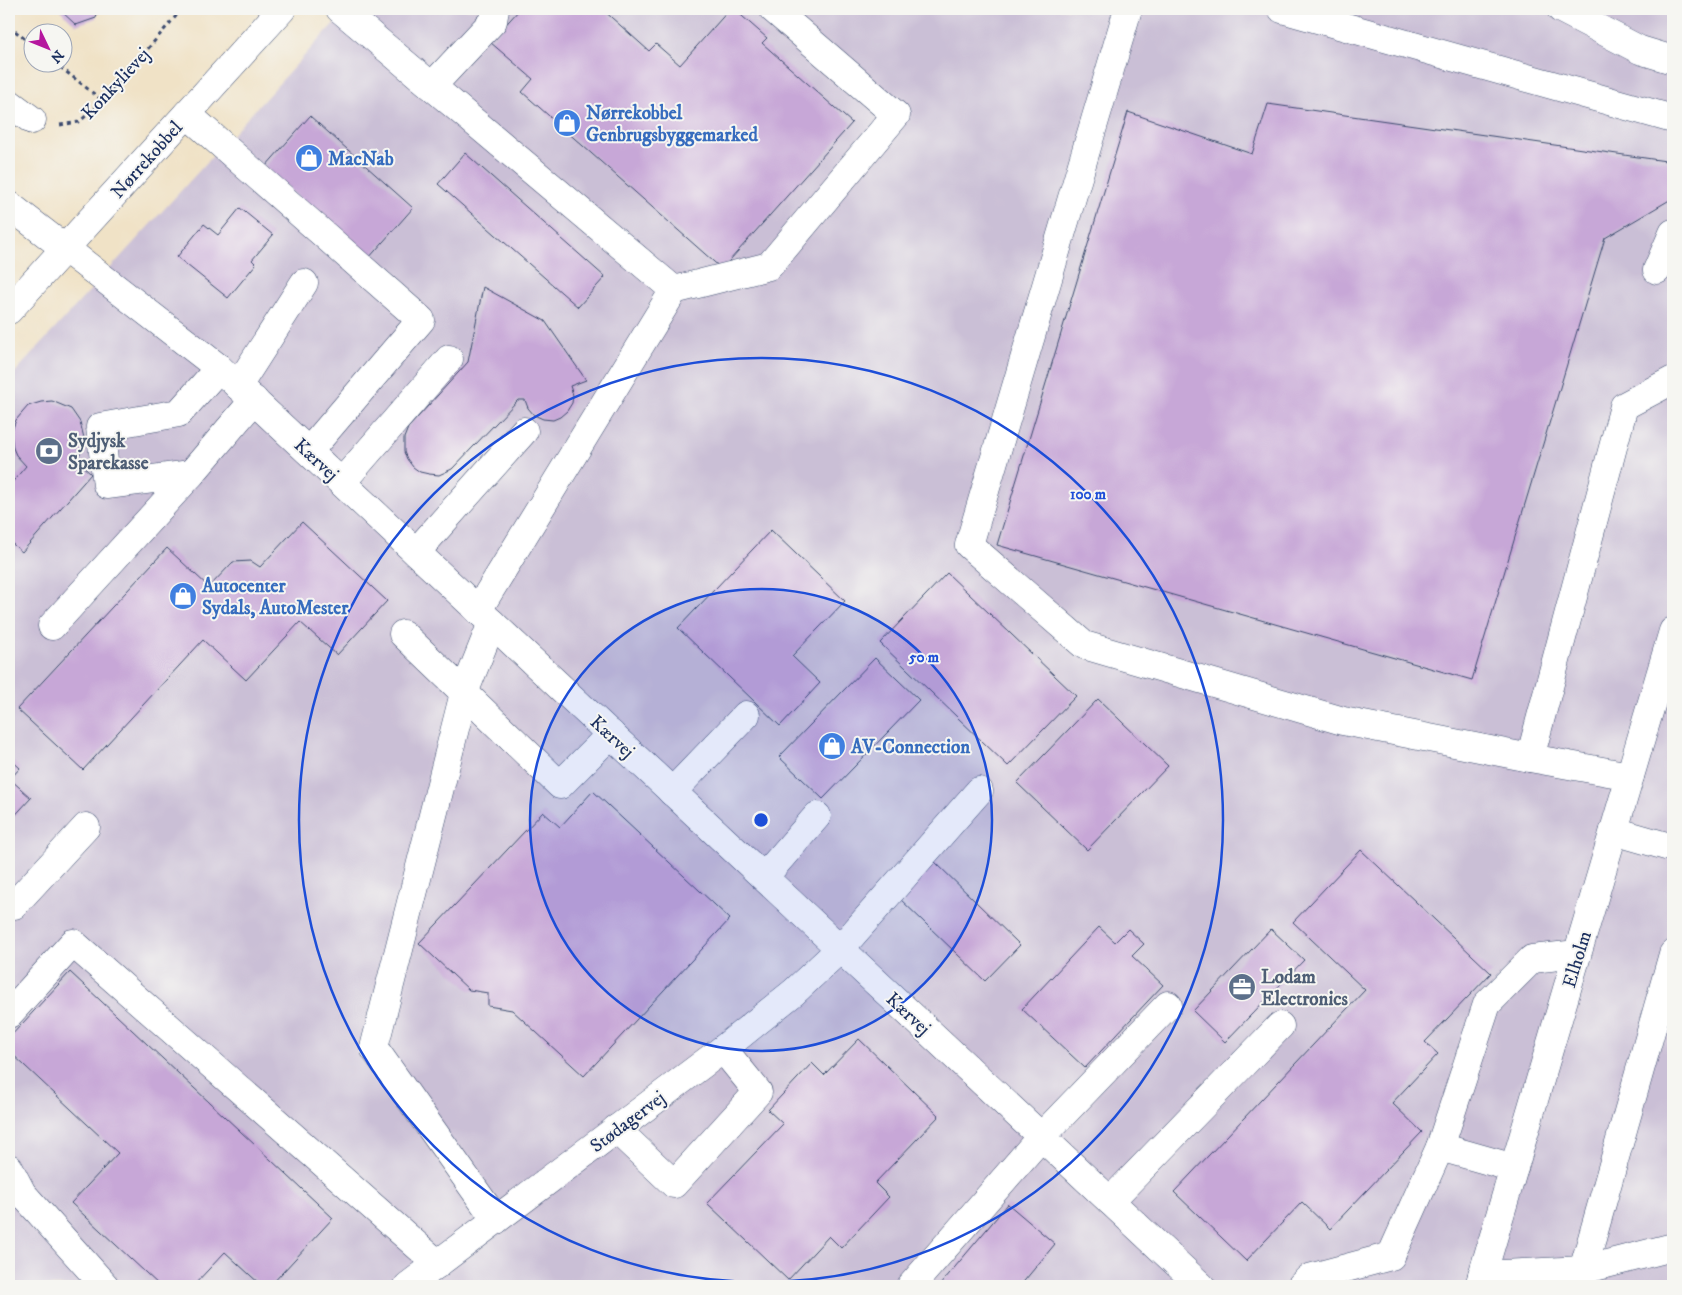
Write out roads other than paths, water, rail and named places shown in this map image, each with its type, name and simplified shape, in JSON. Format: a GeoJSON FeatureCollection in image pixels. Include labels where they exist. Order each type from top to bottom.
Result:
{"type":"FeatureCollection","features":[{"type":"Feature","properties":{"kind":"street","name":"Nørrekobbel"},"geometry":{"type":"LineString","coordinates":[[9,310],[282,9]]}},
{"type":"Feature","properties":{"kind":"street"},"geometry":{"type":"LineString","coordinates":[[340,9],[674,290]]}},
{"type":"Feature","properties":{"kind":"street"},"geometry":{"type":"LineString","coordinates":[[432,86],[493,21],[495,9]]}},
{"type":"Feature","properties":{"kind":"street"},"geometry":{"type":"LineString","coordinates":[[496,1220],[374,1048],[485,616],[674,290],[769,266],[896,115],[773,9]]}},
{"type":"Feature","properties":{"kind":"street"},"geometry":{"type":"LineString","coordinates":[[1128,9],[969,545],[1084,645],[1343,721],[1630,776]]}},
{"type":"Feature","properties":{"kind":"street"},"geometry":{"type":"LineString","coordinates":[[1282,9],[1673,119]]}},
{"type":"Feature","properties":{"kind":"street"},"geometry":{"type":"LineString","coordinates":[[1561,9],[1640,50],[1673,60]]}},
{"type":"Feature","properties":{"kind":"street"},"geometry":{"type":"LineString","coordinates":[[9,103],[32,120]]}},
{"type":"Feature","properties":{"kind":"street"},"geometry":{"type":"LineString","coordinates":[[187,114],[421,320],[309,451]]}},
{"type":"Feature","properties":{"kind":"street","name":"Kærvej"},"geometry":{"type":"LineString","coordinates":[[9,205],[237,385],[1200,1286]]}},
{"type":"Feature","properties":{"kind":"street"},"geometry":{"type":"LineString","coordinates":[[1657,270],[1673,233]]}},
{"type":"Feature","properties":{"kind":"street"},"geometry":{"type":"LineString","coordinates":[[52,626],[191,474],[237,385],[304,282]]}},
{"type":"Feature","properties":{"kind":"street"},"geometry":{"type":"LineString","coordinates":[[342,482],[450,359]]}},
{"type":"Feature","properties":{"kind":"street"},"geometry":{"type":"LineString","coordinates":[[1530,758],[1624,406],[1673,380]]}},
{"type":"Feature","properties":{"kind":"street"},"geometry":{"type":"LineString","coordinates":[[191,474],[107,485],[100,427],[179,413],[237,385]]}},
{"type":"Feature","properties":{"kind":"street"},"geometry":{"type":"LineString","coordinates":[[416,552],[524,431]]}},
{"type":"Feature","properties":{"kind":"street","name":"Elholm"},"geometry":{"type":"LineString","coordinates":[[1480,1281],[1673,632]]}},
{"type":"Feature","properties":{"kind":"street"},"geometry":{"type":"LineString","coordinates":[[403,634],[560,785],[611,734]]}},
{"type":"Feature","properties":{"kind":"street"},"geometry":{"type":"LineString","coordinates":[[672,792],[746,715]]}},
{"type":"Feature","properties":{"kind":"street","name":"Stødagervej"},"geometry":{"type":"LineString","coordinates":[[408,1286],[723,1048],[794,992],[840,948],[979,791]]}},
{"type":"Feature","properties":{"kind":"street"},"geometry":{"type":"LineString","coordinates":[[764,877],[817,816]]}},
{"type":"Feature","properties":{"kind":"street"},"geometry":{"type":"LineString","coordinates":[[9,900],[14,905],[86,827]]}},
{"type":"Feature","properties":{"kind":"street"},"geometry":{"type":"LineString","coordinates":[[1614,831],[1673,848]]}},
{"type":"Feature","properties":{"kind":"street"},"geometry":{"type":"LineString","coordinates":[[9,1014],[73,944],[438,1264]]}},
{"type":"Feature","properties":{"kind":"street"},"geometry":{"type":"LineString","coordinates":[[1301,1286],[1310,1278],[1391,1256],[1440,1148],[1487,1004],[1532,959],[1577,954]]}},
{"type":"Feature","properties":{"kind":"street"},"geometry":{"type":"LineString","coordinates":[[1583,1270],[1673,954]]}},
{"type":"Feature","properties":{"kind":"street"},"geometry":{"type":"LineString","coordinates":[[911,1286],[1041,1137],[1168,1005]]}},
{"type":"Feature","properties":{"kind":"street"},"geometry":{"type":"LineString","coordinates":[[1110,1201],[1280,1026]]}},
{"type":"Feature","properties":{"kind":"street"},"geometry":{"type":"LineString","coordinates":[[616,1129],[674,1184],[758,1092],[723,1048]]}},
{"type":"Feature","properties":{"kind":"street"},"geometry":{"type":"LineString","coordinates":[[1440,1148],[1514,1168]]}},
{"type":"Feature","properties":{"kind":"street"},"geometry":{"type":"LineString","coordinates":[[9,1168],[22,1193],[105,1286]]}},
{"type":"Feature","properties":{"kind":"street"},"geometry":{"type":"LineString","coordinates":[[1480,1281],[1583,1270],[1673,1247]]}},
{"type":"Feature","properties":{"kind":"place","name":"Nørrekobbel Genbrugsbyggemarked"},"geometry":{"type":"Point","coordinates":[567,123]}},
{"type":"Feature","properties":{"kind":"place","name":"MacNab"},"geometry":{"type":"Point","coordinates":[309,158]}},
{"type":"Feature","properties":{"kind":"place","name":"Sydjysk Sparekasse"},"geometry":{"type":"Point","coordinates":[49,451]}},
{"type":"Feature","properties":{"kind":"place","name":"Autocenter Sydals, AutoMester"},"geometry":{"type":"Point","coordinates":[183,596]}},
{"type":"Feature","properties":{"kind":"place","name":"AV-Connection"},"geometry":{"type":"Point","coordinates":[832,746]}},
{"type":"Feature","properties":{"kind":"place","name":"Lodam Electronics"},"geometry":{"type":"Point","coordinates":[1242,987]}}]}
